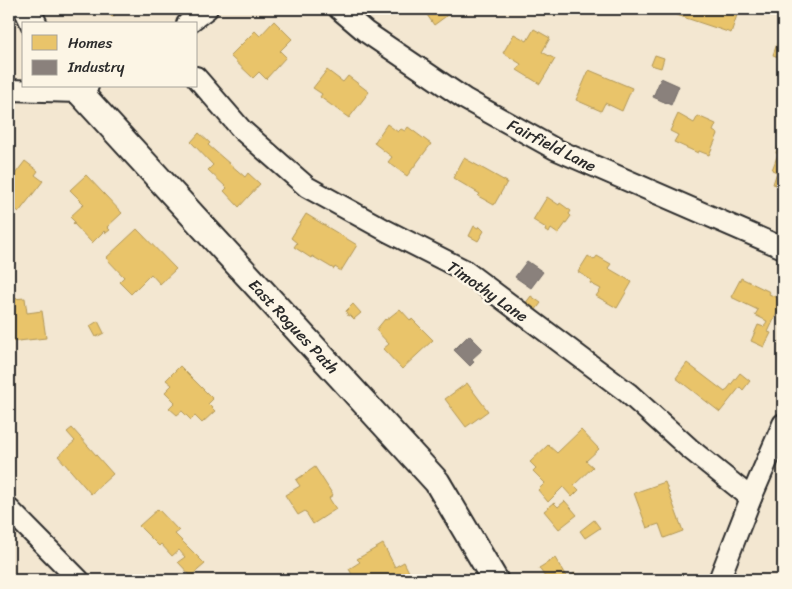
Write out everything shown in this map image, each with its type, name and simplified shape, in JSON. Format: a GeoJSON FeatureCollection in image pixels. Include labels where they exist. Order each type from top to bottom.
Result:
{"type":"FeatureCollection","features":[{"type":"Feature","properties":{"kind":"street"},"geometry":{"type":"LineString","coordinates":[[27,9],[33,22]]}},
{"type":"Feature","properties":{"kind":"street"},"geometry":{"type":"LineString","coordinates":[[190,22],[206,9]]}},
{"type":"Feature","properties":{"kind":"street","name":"Fairfield Lane"},"geometry":{"type":"LineString","coordinates":[[339,9],[366,32],[465,99],[555,149],[783,248]]}},
{"type":"Feature","properties":{"kind":"street","name":"Timothy Lane"},"geometry":{"type":"LineString","coordinates":[[198,79],[242,130],[307,187],[386,231],[464,270],[628,393],[689,448],[751,498]]}},
{"type":"Feature","properties":{"kind":"street"},"geometry":{"type":"LineString","coordinates":[[9,90],[80,88]]}},
{"type":"Feature","properties":{"kind":"street","name":"East Rogues Path"},"geometry":{"type":"LineString","coordinates":[[80,88],[437,482],[495,580]]}},
{"type":"Feature","properties":{"kind":"street"},"geometry":{"type":"LineString","coordinates":[[720,580],[751,498],[783,424]]}},
{"type":"Feature","properties":{"kind":"street"},"geometry":{"type":"LineString","coordinates":[[9,509],[79,580]]}},
{"type":"Feature","properties":{"kind":"building: Homes"},"geometry":{"type":"Polygon","coordinates":[[[106,9],[122,9],[112,17],[106,9]]]}},
{"type":"Feature","properties":{"kind":"building: Homes"},"geometry":{"type":"Polygon","coordinates":[[[423,9],[456,9],[434,25],[423,9]]]}},
{"type":"Feature","properties":{"kind":"building: Homes"},"geometry":{"type":"Polygon","coordinates":[[[680,9],[739,9],[731,33],[677,15],[680,9]]]}},
{"type":"Feature","properties":{"kind":"building: Homes"},"geometry":{"type":"Polygon","coordinates":[[[274,21],[292,39],[280,51],[286,57],[266,79],[259,72],[253,78],[230,56],[255,31],[260,36],[274,21]]]}},
{"type":"Feature","properties":{"kind":"building: Homes"},"geometry":{"type":"Polygon","coordinates":[[[783,27],[783,59],[773,55],[783,27]]]}},
{"type":"Feature","properties":{"kind":"building: Homes"},"geometry":{"type":"Polygon","coordinates":[[[534,29],[550,38],[542,52],[555,59],[540,84],[517,70],[521,64],[503,53],[514,34],[527,41],[534,29]]]}},
{"type":"Feature","properties":{"kind":"building: Homes"},"geometry":{"type":"Polygon","coordinates":[[[655,55],[664,58],[661,68],[651,65],[655,55]]]}},
{"type":"Feature","properties":{"kind":"building: Homes"},"geometry":{"type":"Polygon","coordinates":[[[327,70],[343,82],[348,76],[369,92],[349,118],[320,97],[322,94],[313,88],[327,70]]]}},
{"type":"Feature","properties":{"kind":"building: Homes"},"geometry":{"type":"Polygon","coordinates":[[[589,70],[632,88],[622,111],[605,103],[601,111],[576,100],[589,70]]]}},
{"type":"Feature","properties":{"kind":"building: Homes"},"geometry":{"type":"Polygon","coordinates":[[[678,114],[694,123],[698,116],[716,124],[713,131],[718,134],[709,155],[699,151],[698,153],[674,142],[678,135],[670,131],[678,114]]]}},
{"type":"Feature","properties":{"kind":"building: Homes"},"geometry":{"type":"Polygon","coordinates":[[[387,124],[398,132],[401,129],[405,131],[408,127],[431,144],[407,176],[388,162],[392,157],[374,143],[387,124]]]}},
{"type":"Feature","properties":{"kind":"building: Homes"},"geometry":{"type":"Polygon","coordinates":[[[199,133],[210,143],[208,145],[245,177],[248,173],[260,184],[239,207],[224,191],[227,188],[208,170],[213,165],[191,142],[199,133]]]}},
{"type":"Feature","properties":{"kind":"building: Homes"},"geometry":{"type":"Polygon","coordinates":[[[781,139],[783,140],[783,187],[773,184],[777,172],[772,170],[781,139]]]}},
{"type":"Feature","properties":{"kind":"building: Homes"},"geometry":{"type":"Polygon","coordinates":[[[464,158],[507,182],[494,205],[453,178],[464,158]]]}},
{"type":"Feature","properties":{"kind":"building: Homes"},"geometry":{"type":"Polygon","coordinates":[[[25,161],[38,171],[35,175],[43,181],[19,212],[9,204],[11,202],[9,200],[9,182],[25,161]]]}},
{"type":"Feature","properties":{"kind":"building: Homes"},"geometry":{"type":"Polygon","coordinates":[[[86,175],[122,213],[107,227],[110,230],[106,233],[104,231],[92,243],[73,223],[75,222],[70,217],[84,204],[70,190],[86,175]]]}},
{"type":"Feature","properties":{"kind":"building: Homes"},"geometry":{"type":"Polygon","coordinates":[[[547,197],[571,211],[569,214],[571,216],[558,234],[551,229],[549,233],[545,231],[546,228],[533,220],[547,197]]]}},
{"type":"Feature","properties":{"kind":"building: Homes"},"geometry":{"type":"Polygon","coordinates":[[[306,214],[357,245],[341,271],[312,256],[311,258],[294,247],[297,243],[291,238],[306,214]]]}},
{"type":"Feature","properties":{"kind":"building: Homes"},"geometry":{"type":"Polygon","coordinates":[[[474,226],[478,228],[479,226],[484,231],[478,241],[469,236],[474,226]]]}},
{"type":"Feature","properties":{"kind":"building: Homes"},"geometry":{"type":"Polygon","coordinates":[[[137,229],[176,269],[160,284],[151,274],[131,294],[119,282],[124,277],[106,258],[137,229]]]}},
{"type":"Feature","properties":{"kind":"building: Homes"},"geometry":{"type":"Polygon","coordinates":[[[588,256],[594,260],[597,256],[611,264],[608,268],[632,282],[617,308],[596,296],[601,289],[590,283],[591,280],[578,272],[588,256]]]}},
{"type":"Feature","properties":{"kind":"building: Homes"},"geometry":{"type":"Polygon","coordinates":[[[741,278],[783,300],[768,332],[771,333],[764,347],[751,341],[758,325],[764,327],[767,321],[755,315],[758,310],[731,297],[741,278]]]}},
{"type":"Feature","properties":{"kind":"building: Homes"},"geometry":{"type":"Polygon","coordinates":[[[531,296],[541,303],[535,311],[525,304],[531,296]]]}},
{"type":"Feature","properties":{"kind":"building: Homes"},"geometry":{"type":"Polygon","coordinates":[[[25,298],[27,313],[42,311],[46,338],[9,342],[9,305],[12,299],[25,298]]]}},
{"type":"Feature","properties":{"kind":"building: Homes"},"geometry":{"type":"Polygon","coordinates":[[[353,304],[361,313],[354,319],[350,315],[348,316],[346,311],[353,304]]]}},
{"type":"Feature","properties":{"kind":"building: Homes"},"geometry":{"type":"Polygon","coordinates":[[[400,309],[433,340],[402,369],[383,349],[389,344],[376,330],[385,319],[400,309]]]}},
{"type":"Feature","properties":{"kind":"building: Homes"},"geometry":{"type":"Polygon","coordinates":[[[98,321],[104,333],[96,337],[90,326],[98,321]]]}},
{"type":"Feature","properties":{"kind":"building: Homes"},"geometry":{"type":"Polygon","coordinates":[[[687,363],[725,392],[740,373],[750,381],[743,390],[740,387],[720,412],[676,378],[687,363]]]}},
{"type":"Feature","properties":{"kind":"building: Homes"},"geometry":{"type":"Polygon","coordinates":[[[180,366],[213,399],[208,404],[215,411],[202,423],[195,416],[191,420],[182,411],[177,415],[169,408],[175,402],[165,392],[172,385],[166,380],[180,366]]]}},
{"type":"Feature","properties":{"kind":"building: Homes"},"geometry":{"type":"Polygon","coordinates":[[[467,383],[488,411],[466,427],[445,399],[467,383]]]}},
{"type":"Feature","properties":{"kind":"building: Homes"},"geometry":{"type":"Polygon","coordinates":[[[72,428],[113,474],[91,494],[58,456],[75,441],[67,432],[72,428]]]}},
{"type":"Feature","properties":{"kind":"building: Homes"},"geometry":{"type":"Polygon","coordinates":[[[581,430],[599,449],[586,461],[593,467],[574,485],[579,490],[572,497],[563,487],[548,502],[538,490],[545,483],[533,471],[536,468],[530,462],[548,445],[557,453],[581,430]]]}},
{"type":"Feature","properties":{"kind":"building: Homes"},"geometry":{"type":"Polygon","coordinates":[[[315,467],[333,495],[329,498],[336,509],[313,524],[305,511],[298,515],[285,495],[300,486],[296,480],[315,467]]]}},
{"type":"Feature","properties":{"kind":"building: Homes"},"geometry":{"type":"Polygon","coordinates":[[[665,482],[683,531],[664,538],[659,524],[647,528],[634,493],[665,482]]]}},
{"type":"Feature","properties":{"kind":"building: Homes"},"geometry":{"type":"Polygon","coordinates":[[[565,501],[577,515],[559,529],[544,511],[554,503],[558,507],[565,501]]]}},
{"type":"Feature","properties":{"kind":"building: Homes"},"geometry":{"type":"Polygon","coordinates":[[[158,509],[179,531],[175,534],[205,564],[191,576],[178,562],[185,557],[179,550],[172,556],[139,526],[158,509]]]}},
{"type":"Feature","properties":{"kind":"building: Homes"},"geometry":{"type":"Polygon","coordinates":[[[594,520],[600,528],[585,538],[580,531],[594,520]]]}},
{"type":"Feature","properties":{"kind":"building: Homes"},"geometry":{"type":"Polygon","coordinates":[[[383,544],[395,567],[404,562],[413,580],[389,580],[386,575],[378,580],[355,580],[349,569],[360,562],[357,559],[383,544]]]}},
{"type":"Feature","properties":{"kind":"building: Homes"},"geometry":{"type":"Polygon","coordinates":[[[555,558],[567,578],[575,573],[579,580],[547,580],[539,568],[555,558]]]}},
{"type":"Feature","properties":{"kind":"building: Industry"},"geometry":{"type":"Polygon","coordinates":[[[661,78],[679,86],[671,105],[653,97],[661,78]]]}},
{"type":"Feature","properties":{"kind":"building: Industry"},"geometry":{"type":"Polygon","coordinates":[[[527,261],[543,272],[531,288],[515,277],[527,261]]]}},
{"type":"Feature","properties":{"kind":"building: Industry"},"geometry":{"type":"Polygon","coordinates":[[[469,335],[483,349],[472,359],[474,362],[470,366],[454,350],[469,335]]]}}]}
